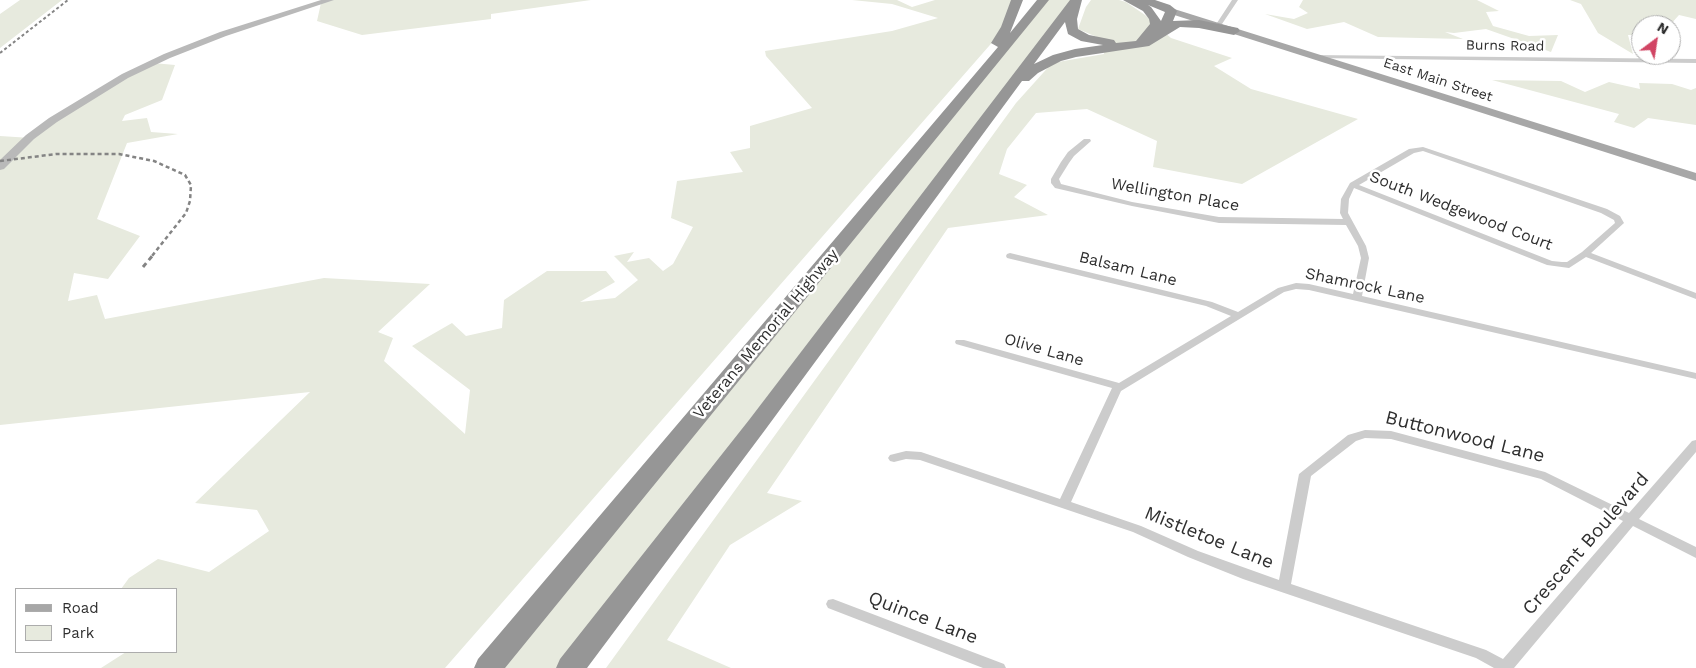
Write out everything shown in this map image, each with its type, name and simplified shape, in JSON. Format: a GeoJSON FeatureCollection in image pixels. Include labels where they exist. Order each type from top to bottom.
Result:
{"type":"FeatureCollection","features":[{"type":"Feature","properties":{"kind":"highway"},"geometry":{"type":"LineString","coordinates":[[941,124],[1004,33],[1016,0]]}},
{"type":"Feature","properties":{"kind":"highway","name":"Veterans Memorial Highway"},"geometry":{"type":"LineString","coordinates":[[488,668],[1043,0]]}},
{"type":"Feature","properties":{"kind":"highway"},"geometry":{"type":"LineString","coordinates":[[1076,0],[1071,19],[1072,31],[1090,40],[1123,43],[1145,38],[1152,32],[1156,24],[1150,11],[1129,0]]}},
{"type":"Feature","properties":{"kind":"highway"},"geometry":{"type":"LineString","coordinates":[[570,668],[757,425],[1076,0]]}},
{"type":"Feature","properties":{"kind":"highway"},"geometry":{"type":"LineString","coordinates":[[1143,0],[1166,7],[1170,11],[1163,30]]}},
{"type":"Feature","properties":{"kind":"highway"},"geometry":{"type":"LineString","coordinates":[[976,132],[1019,83],[1033,70],[1048,62],[1074,53],[1145,43],[1175,24],[1188,23],[1234,31]]}},
{"type":"Feature","properties":{"kind":"main road"},"geometry":{"type":"LineString","coordinates":[[0,167],[30,137],[53,120],[125,76],[169,55],[223,34],[330,0]]}},
{"type":"Feature","properties":{"kind":"main road","name":"East Main Street"},"geometry":{"type":"LineString","coordinates":[[1170,11],[1696,177]]}},
{"type":"Feature","properties":{"kind":"street"},"geometry":{"type":"LineString","coordinates":[[1218,26],[1235,0]]}},
{"type":"Feature","properties":{"kind":"street","name":"Burns Road"},"geometry":{"type":"LineString","coordinates":[[1313,56],[1696,61]]}},
{"type":"Feature","properties":{"kind":"street","name":"Wellington Place"},"geometry":{"type":"LineString","coordinates":[[1087,141],[1064,162],[1055,179],[1055,183],[1058,186],[1122,202],[1219,220],[1348,222]]}},
{"type":"Feature","properties":{"kind":"street","name":"South Wedgewood Court"},"geometry":{"type":"LineString","coordinates":[[1418,149],[1429,150],[1604,211],[1620,221],[1619,226],[1585,254],[1569,264],[1550,263],[1353,185],[1408,152],[1418,149]]}},
{"type":"Feature","properties":{"kind":"street"},"geometry":{"type":"LineString","coordinates":[[1353,185],[1344,199],[1344,213],[1362,246],[1364,258],[1357,298]]}},
{"type":"Feature","properties":{"kind":"street"},"geometry":{"type":"LineString","coordinates":[[1585,254],[1696,296]]}},
{"type":"Feature","properties":{"kind":"street","name":"Balsam Lane"},"geometry":{"type":"LineString","coordinates":[[1010,256],[1209,304],[1238,316]]}},
{"type":"Feature","properties":{"kind":"street","name":"Shamrock Lane"},"geometry":{"type":"LineString","coordinates":[[1064,504],[1113,395],[1119,387],[1280,290],[1296,286],[1309,287],[1696,376]]}},
{"type":"Feature","properties":{"kind":"street","name":"Olive Lane"},"geometry":{"type":"LineString","coordinates":[[960,342],[1119,387]]}},
{"type":"Feature","properties":{"kind":"street","name":"Buttonwood Lane"},"geometry":{"type":"LineString","coordinates":[[1284,587],[1305,474],[1352,438],[1365,434],[1391,435],[1545,476],[1696,553]]}},
{"type":"Feature","properties":{"kind":"street","name":"Crescent Boulevard"},"geometry":{"type":"LineString","coordinates":[[1506,668],[1696,444]]}},
{"type":"Feature","properties":{"kind":"street","name":"Mistletoe Lane"},"geometry":{"type":"LineString","coordinates":[[894,458],[906,455],[921,456],[1137,529],[1193,554],[1481,654],[1506,668]]}},
{"type":"Feature","properties":{"kind":"street","name":"Quince Lane"},"geometry":{"type":"LineString","coordinates":[[833,604],[999,668]]}},
{"type":"Feature","properties":{"kind":"green space"},"geometry":{"type":"Polygon","coordinates":[[[20,0],[62,0],[0,48],[0,14],[20,0]]]}},
{"type":"Feature","properties":{"kind":"green space"},"geometry":{"type":"Polygon","coordinates":[[[331,0],[591,0],[491,14],[491,19],[362,35],[317,21],[321,3],[331,0]]]}},
{"type":"Feature","properties":{"kind":"green space"},"geometry":{"type":"Polygon","coordinates":[[[852,0],[897,0],[912,7],[935,0],[1012,0],[1003,30],[445,668],[101,668],[124,653],[178,653],[178,588],[122,588],[129,578],[158,559],[209,572],[269,531],[257,510],[195,503],[310,392],[0,425],[0,136],[31,138],[130,74],[153,63],[175,65],[162,100],[125,115],[122,121],[147,118],[151,132],[178,134],[127,143],[97,219],[140,236],[108,279],[74,273],[68,301],[97,295],[105,319],[324,278],[430,284],[378,332],[393,338],[384,361],[465,434],[470,390],[412,346],[452,323],[466,336],[502,328],[504,300],[547,271],[606,271],[615,282],[580,302],[615,298],[638,280],[614,256],[634,252],[627,262],[649,258],[663,271],[673,264],[693,227],[671,218],[677,181],[743,172],[730,152],[750,148],[750,126],[812,108],[766,56],[765,51],[892,31],[938,18],[892,4],[852,0]]]}},
{"type":"Feature","properties":{"kind":"green space"},"geometry":{"type":"Polygon","coordinates":[[[1048,0],[1072,0],[559,668],[499,668],[1048,0]]]}},
{"type":"Feature","properties":{"kind":"green space"},"geometry":{"type":"Polygon","coordinates":[[[1091,0],[1119,0],[1126,2],[1145,15],[1171,38],[1232,58],[1214,66],[1251,89],[1358,119],[1242,184],[1153,167],[1157,141],[1087,109],[1036,113],[1007,149],[999,174],[1027,185],[1014,197],[1048,215],[948,228],[767,493],[802,501],[730,545],[667,640],[731,668],[606,668],[1016,103],[1052,63],[1104,54],[1104,40],[1078,29],[1086,7],[1091,0]]]}},
{"type":"Feature","properties":{"kind":"green space"},"geometry":{"type":"Polygon","coordinates":[[[1303,0],[1477,0],[1499,11],[1486,12],[1493,26],[1529,36],[1558,35],[1551,52],[1486,29],[1454,33],[1445,32],[1463,39],[1378,37],[1344,22],[1307,29],[1265,14],[1294,19],[1308,13],[1299,7],[1303,0]]]}},
{"type":"Feature","properties":{"kind":"green space"},"geometry":{"type":"Polygon","coordinates":[[[1570,0],[1696,0],[1696,19],[1681,15],[1631,15],[1631,35],[1628,35],[1631,53],[1598,33],[1581,4],[1570,0]]]}},
{"type":"Feature","properties":{"kind":"green space"},"geometry":{"type":"Polygon","coordinates":[[[1492,80],[1561,81],[1585,92],[1609,82],[1640,89],[1639,83],[1672,84],[1691,90],[1696,88],[1696,125],[1648,118],[1634,128],[1614,122],[1619,114],[1492,80]]]}},
{"type":"Feature","properties":{"kind":"railway"},"geometry":{"type":"LineString","coordinates":[[0,53],[68,0]]}},
{"type":"Feature","properties":{"kind":"railway"},"geometry":{"type":"LineString","coordinates":[[0,161],[56,154],[119,154],[154,161],[185,175],[191,185],[190,201],[186,213],[152,256]]}},
{"type":"Feature","properties":{"kind":"railway"},"geometry":{"type":"LineString","coordinates":[[143,267],[153,255]]}}]}
